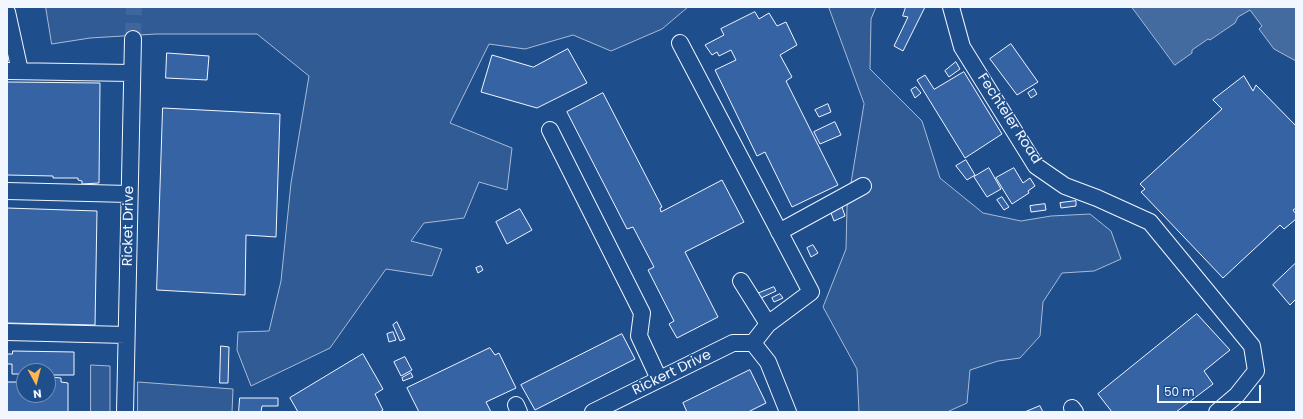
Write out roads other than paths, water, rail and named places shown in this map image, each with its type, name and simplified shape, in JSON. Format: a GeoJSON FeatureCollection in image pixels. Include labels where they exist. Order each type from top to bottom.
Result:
{"type":"FeatureCollection","features":[{"type":"Feature","properties":{"kind":"street","name":"Fechteler Road"},"geometry":{"type":"LineString","coordinates":[[952,7],[962,47],[1036,166],[1065,186],[1097,198],[1150,222],[1252,346],[1256,371],[1237,395],[1217,412]]}},
{"type":"Feature","properties":{"kind":"street"},"geometry":{"type":"LineString","coordinates":[[7,12],[13,71],[132,73]]}},
{"type":"Feature","properties":{"kind":"street","name":"Ricket Drive"},"geometry":{"type":"LineString","coordinates":[[125,412],[133,40]]}},
{"type":"Feature","properties":{"kind":"street"},"geometry":{"type":"LineString","coordinates":[[680,43],[810,292],[768,324],[753,343],[768,362],[788,412]]}},
{"type":"Feature","properties":{"kind":"street"},"geometry":{"type":"LineString","coordinates":[[550,130],[642,313],[639,336],[659,379]]}},
{"type":"Feature","properties":{"kind":"street"},"geometry":{"type":"LineString","coordinates":[[779,232],[863,186]]}},
{"type":"Feature","properties":{"kind":"street"},"geometry":{"type":"LineString","coordinates":[[7,191],[129,194]]}},
{"type":"Feature","properties":{"kind":"street"},"geometry":{"type":"LineString","coordinates":[[741,281],[768,324]]}},
{"type":"Feature","properties":{"kind":"street"},"geometry":{"type":"LineString","coordinates":[[7,332],[126,335]]}},
{"type":"Feature","properties":{"kind":"street","name":"Rickert Drive"},"geometry":{"type":"LineString","coordinates":[[593,412],[733,343],[753,343]]}},
{"type":"Feature","properties":{"kind":"tunnel"},"geometry":{"type":"LineString","coordinates":[[133,39],[134,7]]}}]}
